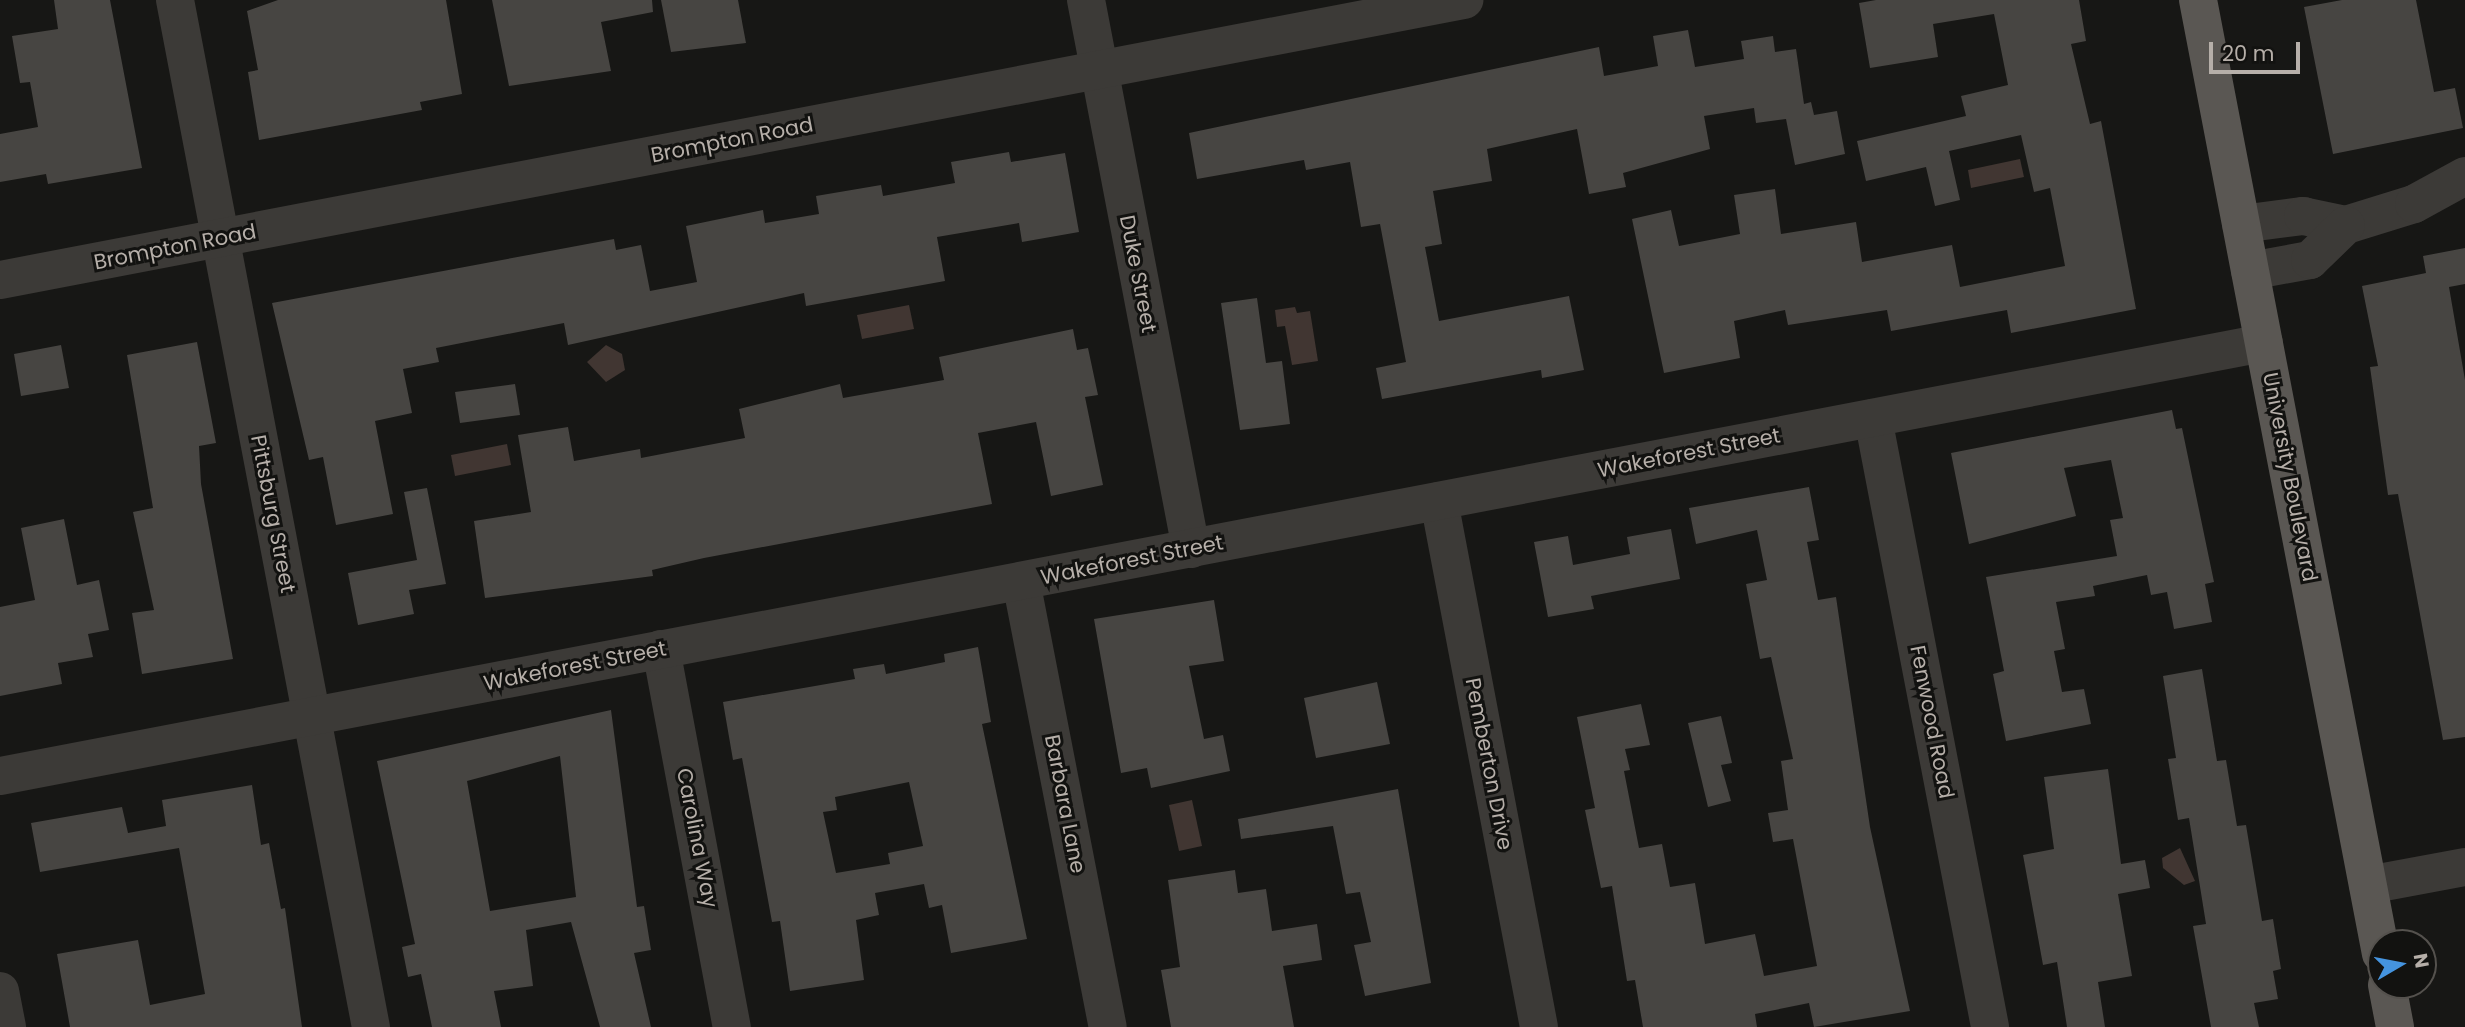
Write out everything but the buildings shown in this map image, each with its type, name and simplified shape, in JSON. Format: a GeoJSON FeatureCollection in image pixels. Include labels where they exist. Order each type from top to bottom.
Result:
{"type":"FeatureCollection","features":[{"type":"Feature","properties":{"kind":"main road","name":"University Boulevard"},"geometry":{"type":"LineString","coordinates":[[2198,0],[2376,929]]}},
{"type":"Feature","properties":{"kind":"main road"},"geometry":{"type":"LineString","coordinates":[[2390,999],[2395,1027]]}},
{"type":"Feature","properties":{"kind":"street","name":"Pittsburg Street"},"geometry":{"type":"LineString","coordinates":[[174,0],[371,1027]]}},
{"type":"Feature","properties":{"kind":"street","name":"Duke Street"},"geometry":{"type":"LineString","coordinates":[[1086,0],[1191,548]]}},
{"type":"Feature","properties":{"kind":"street","name":"Brompton Road"},"geometry":{"type":"LineString","coordinates":[[0,280],[1464,0]]}},
{"type":"Feature","properties":{"kind":"street"},"geometry":{"type":"LineString","coordinates":[[2250,271],[2310,260],[2346,225],[2414,204],[2465,176]]}},
{"type":"Feature","properties":{"kind":"street"},"geometry":{"type":"LineString","coordinates":[[2241,223],[2303,216],[2346,225]]}},
{"type":"Feature","properties":{"kind":"street","name":"Wakeforest Street"},"geometry":{"type":"LineString","coordinates":[[0,776],[2264,343]]}},
{"type":"Feature","properties":{"kind":"street","name":"Fenwood Road"},"geometry":{"type":"LineString","coordinates":[[1873,418],[1990,1027]]}},
{"type":"Feature","properties":{"kind":"street","name":"Pemberton Drive"},"geometry":{"type":"LineString","coordinates":[[1439,501],[1539,1027]]}},
{"type":"Feature","properties":{"kind":"street","name":"Barbara Lane"},"geometry":{"type":"LineString","coordinates":[[1021,581],[1108,1027]]}},
{"type":"Feature","properties":{"kind":"street","name":"Carolina Way"},"geometry":{"type":"LineString","coordinates":[[661,649],[732,1027]]}},
{"type":"Feature","properties":{"kind":"street"},"geometry":{"type":"LineString","coordinates":[[2368,885],[2465,867]]}},
{"type":"Feature","properties":{"kind":"street"},"geometry":{"type":"LineString","coordinates":[[0,991],[7,1027]]}},
{"type":"Feature","properties":{"kind":"shaded area"},"geometry":{"type":"Polygon","coordinates":[[[2020,159],[2024,177],[1971,188],[1968,170],[2020,159]]]}},
{"type":"Feature","properties":{"kind":"shaded area"},"geometry":{"type":"Polygon","coordinates":[[[909,305],[914,329],[862,339],[857,315],[909,305]]]}},
{"type":"Feature","properties":{"kind":"shaded area"},"geometry":{"type":"Polygon","coordinates":[[[1295,307],[1297,313],[1310,311],[1318,361],[1292,365],[1285,326],[1277,327],[1275,310],[1295,307]]]}},
{"type":"Feature","properties":{"kind":"shaded area"},"geometry":{"type":"Polygon","coordinates":[[[606,345],[622,354],[625,370],[606,382],[587,362],[606,345]]]}},
{"type":"Feature","properties":{"kind":"shaded area"},"geometry":{"type":"Polygon","coordinates":[[[507,444],[511,465],[455,476],[451,455],[507,444]]]}},
{"type":"Feature","properties":{"kind":"shaded area"},"geometry":{"type":"Polygon","coordinates":[[[1192,800],[1202,846],[1179,851],[1169,805],[1192,800]]]}},
{"type":"Feature","properties":{"kind":"shaded area"},"geometry":{"type":"Polygon","coordinates":[[[2180,848],[2195,881],[2184,885],[2163,868],[2162,858],[2180,848]]]}}]}
